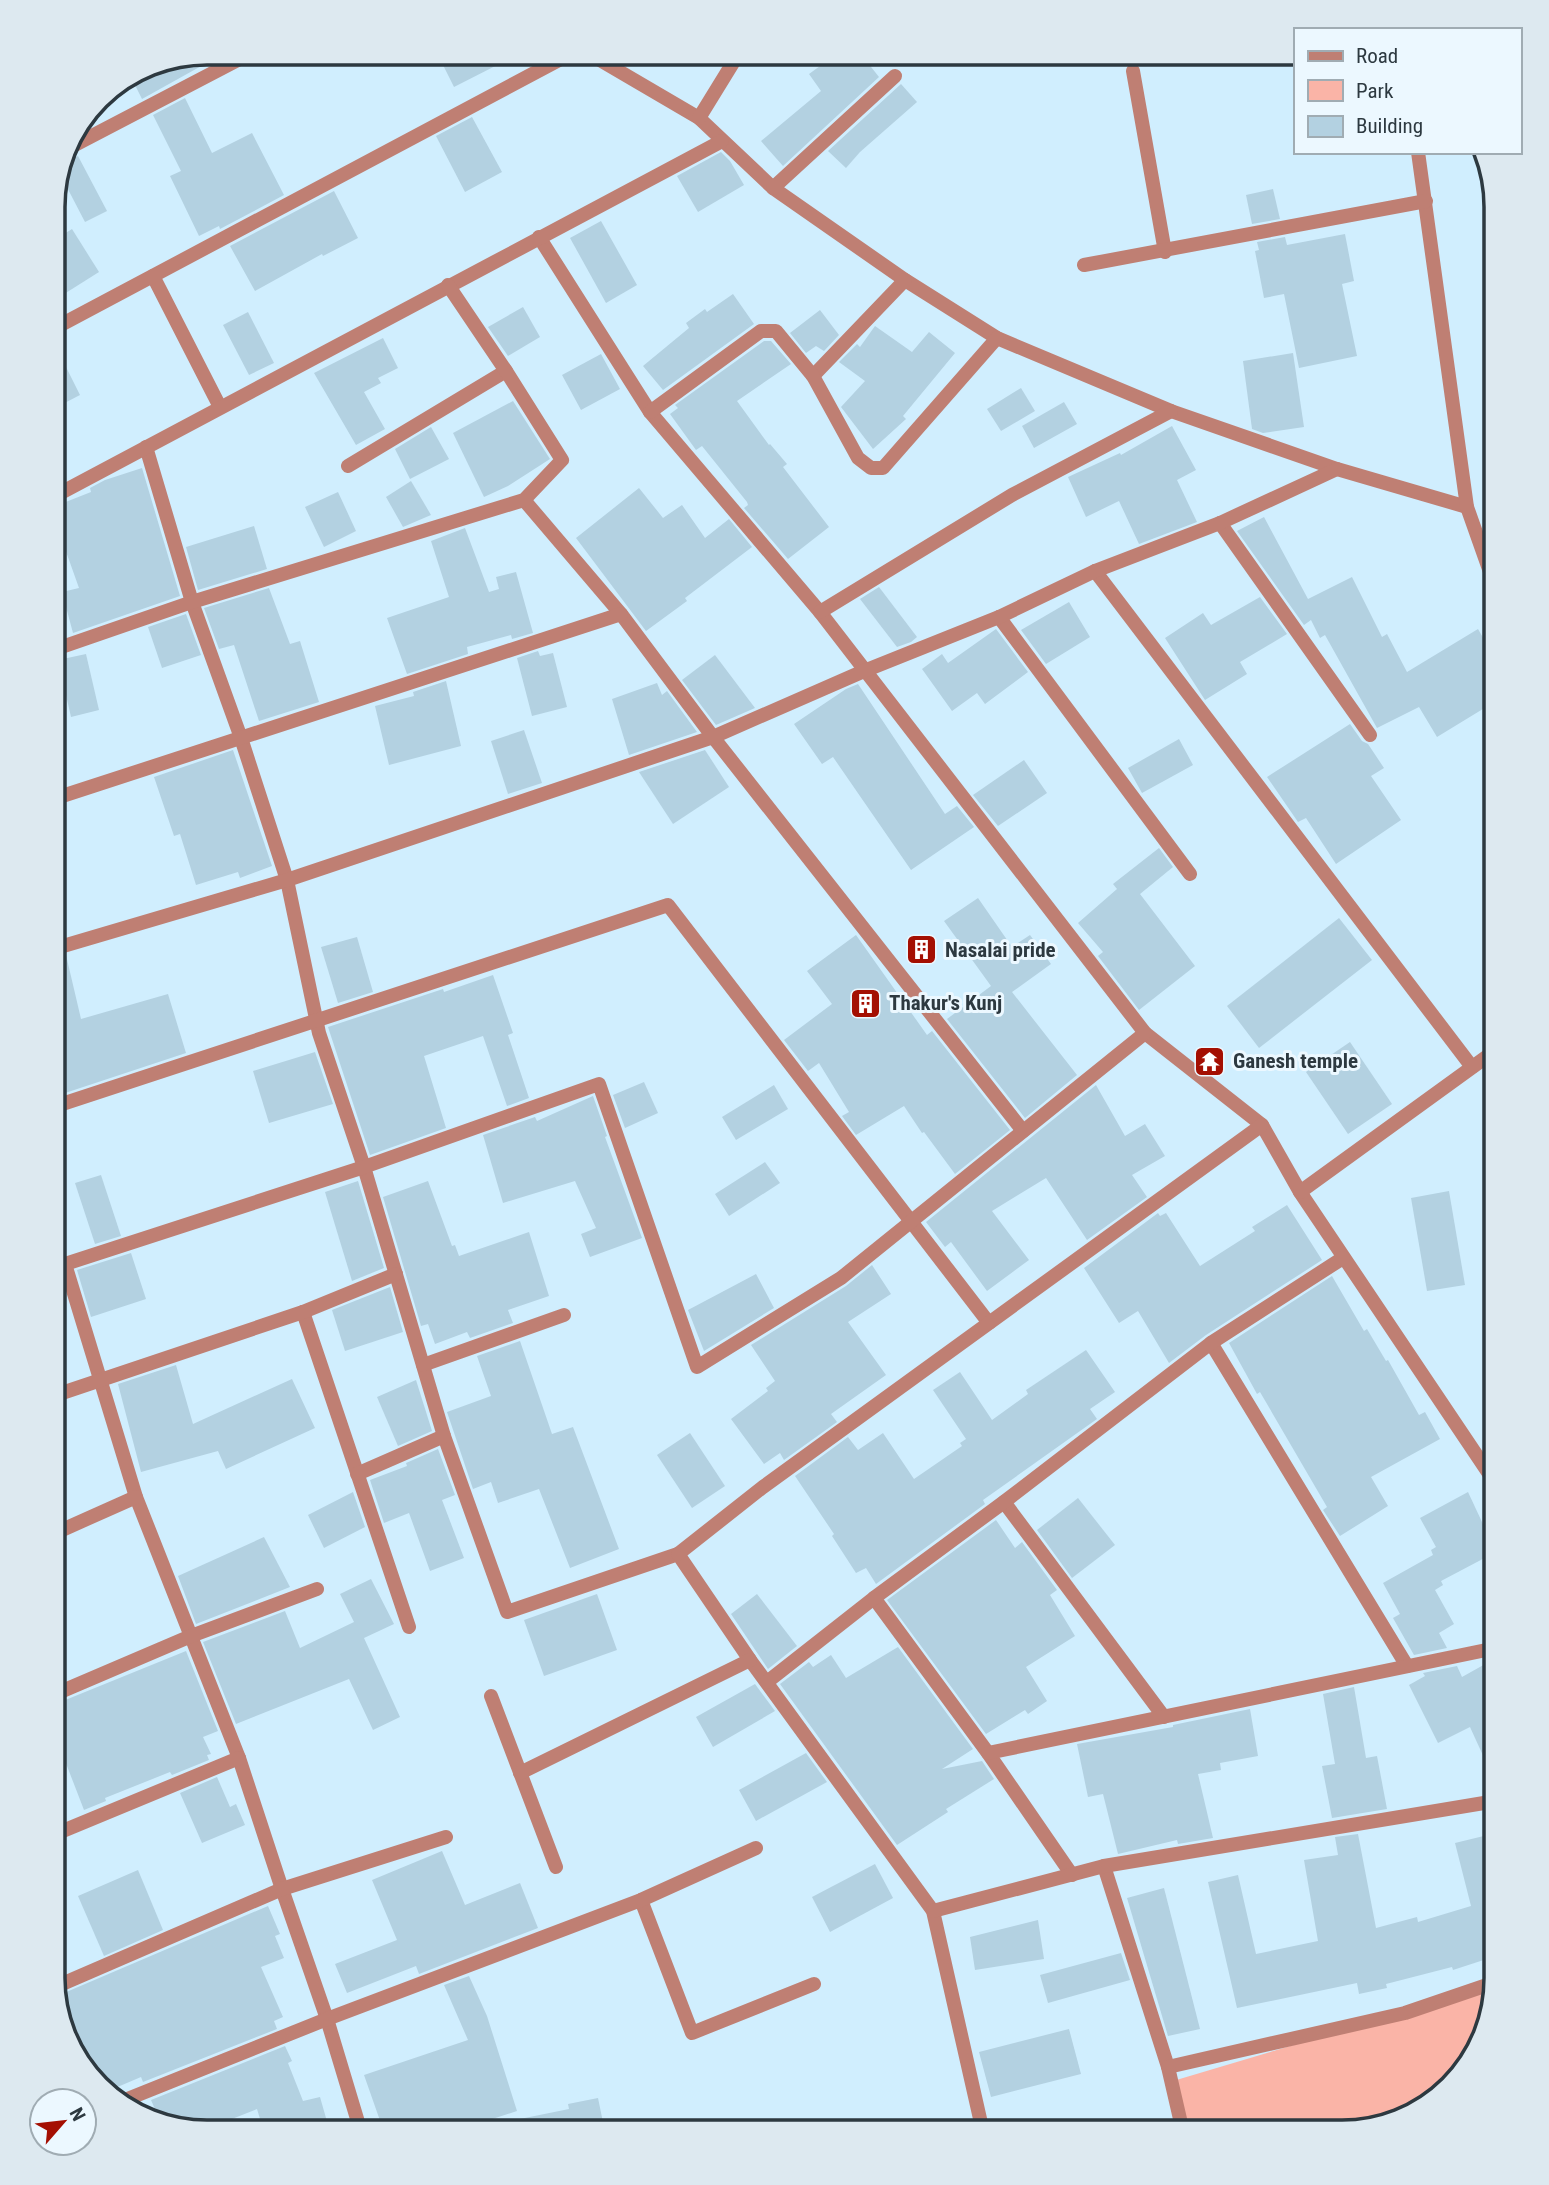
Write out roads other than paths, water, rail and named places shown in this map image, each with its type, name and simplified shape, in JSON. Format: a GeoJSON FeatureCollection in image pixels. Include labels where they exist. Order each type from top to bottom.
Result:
{"type":"FeatureCollection","features":[{"type":"Feature","properties":{"kind":"street"},"geometry":{"type":"LineString","coordinates":[[81,141],[226,65]]}},
{"type":"Feature","properties":{"kind":"street"},"geometry":{"type":"LineString","coordinates":[[65,323],[549,65]]}},
{"type":"Feature","properties":{"kind":"street"},"geometry":{"type":"LineString","coordinates":[[608,65],[699,118],[774,188],[905,280],[997,338],[1171,411],[1337,469],[1467,507]]}},
{"type":"Feature","properties":{"kind":"street"},"geometry":{"type":"LineString","coordinates":[[699,118],[732,65]]}},
{"type":"Feature","properties":{"kind":"street"},"geometry":{"type":"LineString","coordinates":[[1132,71],[1165,252]]}},
{"type":"Feature","properties":{"kind":"street"},"geometry":{"type":"LineString","coordinates":[[774,188],[895,76]]}},
{"type":"Feature","properties":{"kind":"street"},"geometry":{"type":"LineString","coordinates":[[65,491],[722,141]]}},
{"type":"Feature","properties":{"kind":"street"},"geometry":{"type":"LineString","coordinates":[[1418,154],[1467,507],[1484,555]]}},
{"type":"Feature","properties":{"kind":"street"},"geometry":{"type":"LineString","coordinates":[[1084,265],[1165,252],[1426,201]]}},
{"type":"Feature","properties":{"kind":"street"},"geometry":{"type":"LineString","coordinates":[[538,237],[650,412],[820,612],[1145,1033],[1262,1125],[1300,1192],[1484,1466]]}},
{"type":"Feature","properties":{"kind":"street"},"geometry":{"type":"LineString","coordinates":[[153,276],[220,407]]}},
{"type":"Feature","properties":{"kind":"street"},"geometry":{"type":"LineString","coordinates":[[813,376],[905,280]]}},
{"type":"Feature","properties":{"kind":"street"},"geometry":{"type":"LineString","coordinates":[[65,646],[192,602],[524,500],[562,460],[448,285]]}},
{"type":"Feature","properties":{"kind":"street"},"geometry":{"type":"LineString","coordinates":[[650,412],[761,331],[776,331],[813,376],[858,458],[871,468],[883,468],[997,338]]}},
{"type":"Feature","properties":{"kind":"street"},"geometry":{"type":"LineString","coordinates":[[348,466],[506,371]]}},
{"type":"Feature","properties":{"kind":"street"},"geometry":{"type":"LineString","coordinates":[[820,612],[1013,495],[1171,411]]}},
{"type":"Feature","properties":{"kind":"street"},"geometry":{"type":"LineString","coordinates":[[146,447],[192,602],[241,738],[287,880],[317,1022],[364,1167],[444,1436],[507,1612],[678,1555],[763,1487],[1262,1125]]}},
{"type":"Feature","properties":{"kind":"street"},"geometry":{"type":"LineString","coordinates":[[65,945],[287,880],[713,737],[864,671],[999,617],[1095,571],[1220,523],[1337,469]]}},
{"type":"Feature","properties":{"kind":"street"},"geometry":{"type":"LineString","coordinates":[[524,500],[621,614],[713,737],[1023,1131]]}},
{"type":"Feature","properties":{"kind":"street"},"geometry":{"type":"LineString","coordinates":[[1220,523],[1370,735]]}},
{"type":"Feature","properties":{"kind":"street"},"geometry":{"type":"LineString","coordinates":[[1095,571],[1472,1068]]}},
{"type":"Feature","properties":{"kind":"street"},"geometry":{"type":"LineString","coordinates":[[65,795],[621,614]]}},
{"type":"Feature","properties":{"kind":"street"},"geometry":{"type":"LineString","coordinates":[[999,617],[1190,874]]}},
{"type":"Feature","properties":{"kind":"street"},"geometry":{"type":"LineString","coordinates":[[65,1103],[668,905],[989,1323]]}},
{"type":"Feature","properties":{"kind":"street"},"geometry":{"type":"LineString","coordinates":[[65,1264],[364,1167],[599,1084],[697,1367],[841,1278],[1145,1033]]}},
{"type":"Feature","properties":{"kind":"street"},"geometry":{"type":"LineString","coordinates":[[1300,1192],[1484,1059]]}},
{"type":"Feature","properties":{"kind":"street"},"geometry":{"type":"LineString","coordinates":[[767,1682],[1211,1343],[1343,1258]]}},
{"type":"Feature","properties":{"kind":"street"},"geometry":{"type":"LineString","coordinates":[[65,1392],[303,1312],[396,1273]]}},
{"type":"Feature","properties":{"kind":"street"},"geometry":{"type":"LineString","coordinates":[[65,1283],[136,1497],[239,1758],[358,2120]]}},
{"type":"Feature","properties":{"kind":"street"},"geometry":{"type":"LineString","coordinates":[[303,1312],[409,1627]]}},
{"type":"Feature","properties":{"kind":"street"},"geometry":{"type":"LineString","coordinates":[[423,1365],[564,1315]]}},
{"type":"Feature","properties":{"kind":"street"},"geometry":{"type":"LineString","coordinates":[[1211,1343],[1407,1666]]}},
{"type":"Feature","properties":{"kind":"street"},"geometry":{"type":"LineString","coordinates":[[357,1474],[444,1436]]}},
{"type":"Feature","properties":{"kind":"street"},"geometry":{"type":"LineString","coordinates":[[65,1529],[136,1497]]}},
{"type":"Feature","properties":{"kind":"street"},"geometry":{"type":"LineString","coordinates":[[1004,1502],[1164,1717]]}},
{"type":"Feature","properties":{"kind":"street"},"geometry":{"type":"LineString","coordinates":[[678,1555],[750,1660],[933,1911],[980,2120]]}},
{"type":"Feature","properties":{"kind":"street"},"geometry":{"type":"LineString","coordinates":[[65,1689],[191,1636],[317,1589]]}},
{"type":"Feature","properties":{"kind":"street"},"geometry":{"type":"LineString","coordinates":[[874,1598],[988,1753],[1072,1875]]}},
{"type":"Feature","properties":{"kind":"street"},"geometry":{"type":"LineString","coordinates":[[988,1753],[1484,1650]]}},
{"type":"Feature","properties":{"kind":"street"},"geometry":{"type":"LineString","coordinates":[[520,1773],[750,1660]]}},
{"type":"Feature","properties":{"kind":"street"},"geometry":{"type":"LineString","coordinates":[[491,1696],[556,1867]]}},
{"type":"Feature","properties":{"kind":"street"},"geometry":{"type":"LineString","coordinates":[[65,1830],[239,1758]]}},
{"type":"Feature","properties":{"kind":"street"},"geometry":{"type":"LineString","coordinates":[[933,1911],[1104,1866],[1484,1803]]}},
{"type":"Feature","properties":{"kind":"street"},"geometry":{"type":"LineString","coordinates":[[65,1983],[282,1889],[446,1838]]}},
{"type":"Feature","properties":{"kind":"street"},"geometry":{"type":"LineString","coordinates":[[131,2098],[327,2019],[641,1900],[756,1849]]}},
{"type":"Feature","properties":{"kind":"street"},"geometry":{"type":"LineString","coordinates":[[1104,1866],[1168,2067],[1180,2120]]}},
{"type":"Feature","properties":{"kind":"street"},"geometry":{"type":"LineString","coordinates":[[641,1900],[692,2033],[814,1984]]}},
{"type":"Feature","properties":{"kind":"street"},"geometry":{"type":"LineString","coordinates":[[1168,2067],[1405,2013],[1484,1986]]}},
{"type":"Feature","properties":{"kind":"place","name":"Nasalai pride"},"geometry":{"type":"Point","coordinates":[922,950]}},
{"type":"Feature","properties":{"kind":"place","name":"Thakur's Kunj"},"geometry":{"type":"Point","coordinates":[866,1003]}},
{"type":"Feature","properties":{"kind":"place","name":"Ganesh temple"},"geometry":{"type":"Point","coordinates":[1210,1061]}}]}
